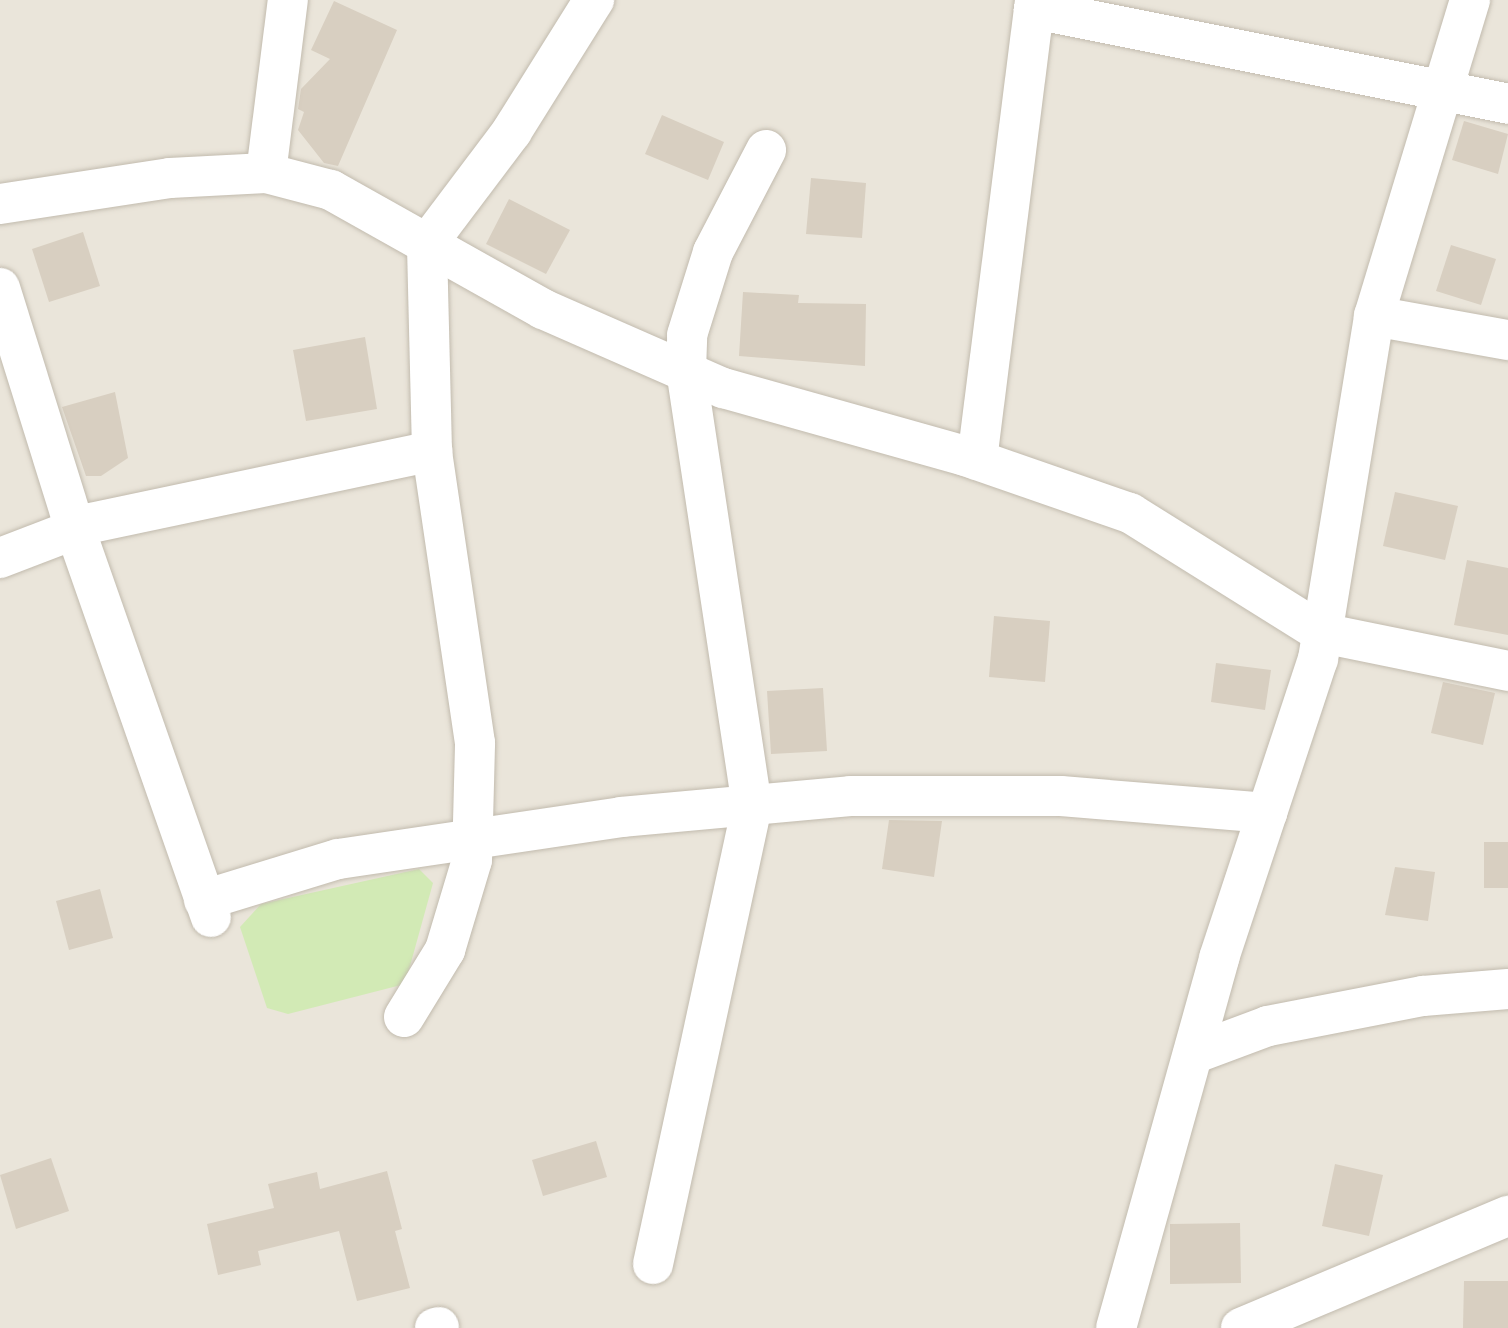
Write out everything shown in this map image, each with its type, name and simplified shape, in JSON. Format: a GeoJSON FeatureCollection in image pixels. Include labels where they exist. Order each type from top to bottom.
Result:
{"type":"FeatureCollection","features":[{"type":"Feature","properties":{"kind":"street"},"geometry":{"type":"LineString","coordinates":[[266,174],[288,0]]}},
{"type":"Feature","properties":{"kind":"street"},"geometry":{"type":"LineString","coordinates":[[404,1018],[445,950],[472,860],[474,743],[432,451],[427,244],[512,131],[594,0]]}},
{"type":"Feature","properties":{"kind":"street"},"geometry":{"type":"LineString","coordinates":[[1116,1328],[1192,1054],[1318,658],[1374,316],[1470,0]]}},
{"type":"Feature","properties":{"kind":"street"},"geometry":{"type":"LineString","coordinates":[[977,460],[1035,4],[1508,104]]}},
{"type":"Feature","properties":{"kind":"street"},"geometry":{"type":"LineString","coordinates":[[654,1264],[752,806],[686,372],[687,335],[713,252],[766,150]]}},
{"type":"Feature","properties":{"kind":"street"},"geometry":{"type":"LineString","coordinates":[[0,204],[170,178],[266,174],[331,190],[543,309],[722,388],[977,460],[1130,513],[1322,633],[1508,671]]}},
{"type":"Feature","properties":{"kind":"street"},"geometry":{"type":"LineString","coordinates":[[0,288],[75,529],[207,909],[338,859],[622,817],[850,796],[1061,796],[1267,812]]}},
{"type":"Feature","properties":{"kind":"street"},"geometry":{"type":"LineString","coordinates":[[1374,316],[1508,340]]}},
{"type":"Feature","properties":{"kind":"street"},"geometry":{"type":"LineString","coordinates":[[0,558],[75,529],[432,451]]}},
{"type":"Feature","properties":{"kind":"street"},"geometry":{"type":"LineString","coordinates":[[1192,1054],[1268,1026],[1423,996],[1508,989]]}},
{"type":"Feature","properties":{"kind":"street"},"geometry":{"type":"LineString","coordinates":[[1241,1328],[1508,1216]]}},
{"type":"Feature","properties":{"kind":"shaded area"},"geometry":{"type":"Polygon","coordinates":[[[0,0],[1508,0],[1508,1328],[0,1328],[0,0]]]}},
{"type":"Feature","properties":{"kind":"green space"},"geometry":{"type":"Polygon","coordinates":[[[419,869],[433,883],[405,984],[288,1014],[267,1008],[240,927],[261,904],[419,869]]]}},
{"type":"Feature","properties":{"kind":"building"},"geometry":{"type":"Polygon","coordinates":[[[334,1],[397,30],[338,166],[324,163],[298,130],[304,112],[298,109],[301,89],[330,59],[311,50],[334,1]]]}},
{"type":"Feature","properties":{"kind":"building"},"geometry":{"type":"Polygon","coordinates":[[[662,115],[724,142],[708,180],[645,154],[662,115]]]}},
{"type":"Feature","properties":{"kind":"building"},"geometry":{"type":"Polygon","coordinates":[[[1464,121],[1508,134],[1498,174],[1452,160],[1464,121]]]}},
{"type":"Feature","properties":{"kind":"building"},"geometry":{"type":"Polygon","coordinates":[[[811,178],[866,183],[862,238],[806,234],[811,178]]]}},
{"type":"Feature","properties":{"kind":"building"},"geometry":{"type":"Polygon","coordinates":[[[509,199],[570,230],[546,274],[486,244],[509,199]]]}},
{"type":"Feature","properties":{"kind":"building"},"geometry":{"type":"Polygon","coordinates":[[[83,232],[100,286],[49,302],[32,249],[83,232]]]}},
{"type":"Feature","properties":{"kind":"building"},"geometry":{"type":"Polygon","coordinates":[[[1451,245],[1496,259],[1481,305],[1436,291],[1451,245]]]}},
{"type":"Feature","properties":{"kind":"building"},"geometry":{"type":"Polygon","coordinates":[[[743,292],[799,295],[798,303],[866,304],[865,366],[739,356],[743,292]]]}},
{"type":"Feature","properties":{"kind":"building"},"geometry":{"type":"Polygon","coordinates":[[[365,337],[377,409],[306,421],[293,350],[365,337]]]}},
{"type":"Feature","properties":{"kind":"building"},"geometry":{"type":"Polygon","coordinates":[[[115,392],[128,458],[101,476],[86,476],[62,407],[115,392]]]}},
{"type":"Feature","properties":{"kind":"building"},"geometry":{"type":"Polygon","coordinates":[[[1395,492],[1458,506],[1445,560],[1383,546],[1395,492]]]}},
{"type":"Feature","properties":{"kind":"building"},"geometry":{"type":"Polygon","coordinates":[[[1467,560],[1508,568],[1508,635],[1454,625],[1467,560]]]}},
{"type":"Feature","properties":{"kind":"building"},"geometry":{"type":"Polygon","coordinates":[[[994,616],[1050,621],[1045,682],[989,677],[994,616]]]}},
{"type":"Feature","properties":{"kind":"building"},"geometry":{"type":"Polygon","coordinates":[[[1216,663],[1271,670],[1265,710],[1211,702],[1216,663]]]}},
{"type":"Feature","properties":{"kind":"building"},"geometry":{"type":"Polygon","coordinates":[[[1443,682],[1495,693],[1483,745],[1431,733],[1443,682]]]}},
{"type":"Feature","properties":{"kind":"building"},"geometry":{"type":"Polygon","coordinates":[[[823,688],[827,751],[771,754],[767,691],[823,688]]]}},
{"type":"Feature","properties":{"kind":"building"},"geometry":{"type":"Polygon","coordinates":[[[889,820],[942,821],[934,877],[882,869],[889,820]]]}},
{"type":"Feature","properties":{"kind":"building"},"geometry":{"type":"Polygon","coordinates":[[[1484,842],[1508,842],[1508,888],[1484,888],[1484,842]]]}},
{"type":"Feature","properties":{"kind":"building"},"geometry":{"type":"Polygon","coordinates":[[[1395,867],[1435,872],[1428,921],[1385,915],[1395,867]]]}},
{"type":"Feature","properties":{"kind":"building"},"geometry":{"type":"Polygon","coordinates":[[[100,889],[113,938],[69,950],[56,901],[100,889]]]}},
{"type":"Feature","properties":{"kind":"building"},"geometry":{"type":"Polygon","coordinates":[[[596,1141],[607,1177],[543,1196],[532,1160],[596,1141]]]}},
{"type":"Feature","properties":{"kind":"building"},"geometry":{"type":"Polygon","coordinates":[[[51,1158],[69,1211],[16,1229],[0,1175],[51,1158]]]}},
{"type":"Feature","properties":{"kind":"building"},"geometry":{"type":"Polygon","coordinates":[[[1335,1164],[1383,1175],[1369,1236],[1322,1226],[1335,1164]]]}},
{"type":"Feature","properties":{"kind":"building"},"geometry":{"type":"Polygon","coordinates":[[[387,1171],[402,1229],[395,1231],[410,1288],[357,1301],[339,1231],[258,1251],[261,1265],[218,1275],[207,1224],[274,1208],[268,1184],[317,1172],[320,1189],[387,1171]]]}},
{"type":"Feature","properties":{"kind":"building"},"geometry":{"type":"Polygon","coordinates":[[[1240,1223],[1241,1283],[1170,1284],[1170,1224],[1240,1223]]]}},
{"type":"Feature","properties":{"kind":"building"},"geometry":{"type":"Polygon","coordinates":[[[1464,1281],[1508,1281],[1508,1328],[1463,1328],[1464,1281]]]}}]}
